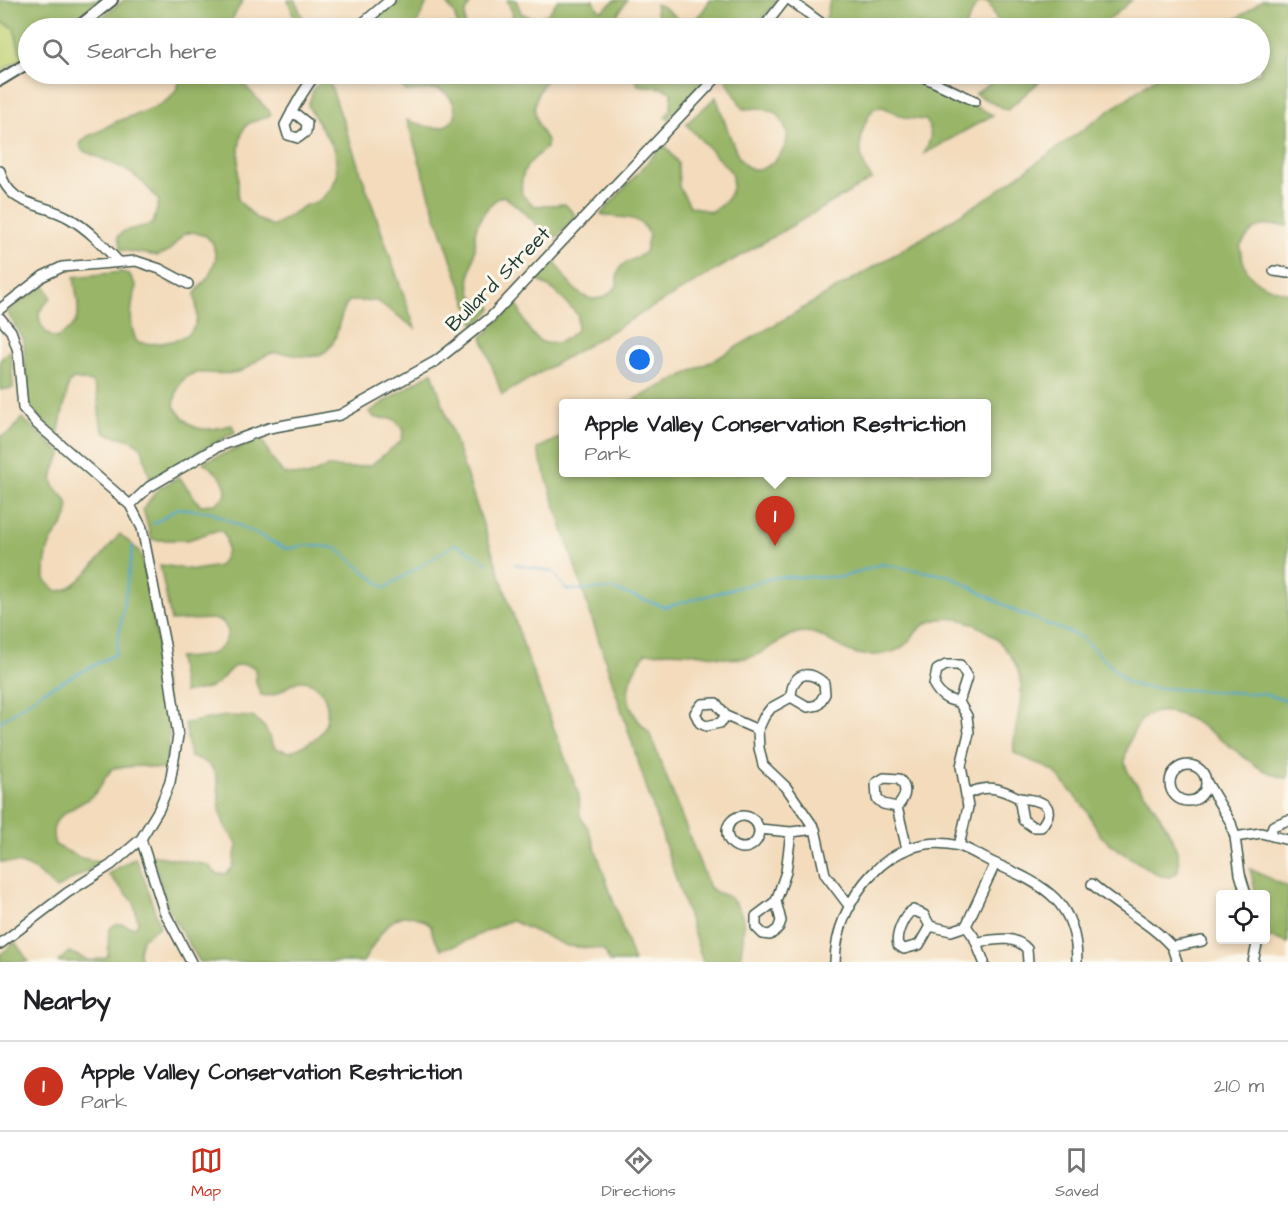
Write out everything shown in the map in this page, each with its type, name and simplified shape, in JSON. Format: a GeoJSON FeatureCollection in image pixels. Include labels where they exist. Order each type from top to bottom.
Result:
{"type":"FeatureCollection","features":[{"type":"Feature","properties":{"kind":"main road"},"geometry":{"type":"LineString","coordinates":[[90,18],[112,0]]}},
{"type":"Feature","properties":{"kind":"main road"},"geometry":{"type":"LineString","coordinates":[[0,80],[18,69]]}},
{"type":"Feature","properties":{"kind":"street"},"geometry":{"type":"LineString","coordinates":[[369,18],[390,0]]}},
{"type":"Feature","properties":{"kind":"street"},"geometry":{"type":"LineString","coordinates":[[771,18],[786,0]]}},
{"type":"Feature","properties":{"kind":"street"},"geometry":{"type":"LineString","coordinates":[[790,0],[814,18]]}},
{"type":"Feature","properties":{"kind":"street"},"geometry":{"type":"LineString","coordinates":[[292,111],[310,84]]}},
{"type":"Feature","properties":{"kind":"street","name":"Bullard Street"},"geometry":{"type":"LineString","coordinates":[[130,505],[149,487],[217,447],[269,428],[340,415],[436,361],[490,318],[711,84]]}},
{"type":"Feature","properties":{"kind":"street"},"geometry":{"type":"LineString","coordinates":[[938,84],[975,101]]}},
{"type":"Feature","properties":{"kind":"street"},"geometry":{"type":"LineString","coordinates":[[0,171],[7,191],[71,219],[102,244],[118,261]]}},
{"type":"Feature","properties":{"kind":"street"},"geometry":{"type":"LineString","coordinates":[[0,309],[53,270],[100,266],[118,261],[147,264],[188,284]]}},
{"type":"Feature","properties":{"kind":"street"},"geometry":{"type":"LineString","coordinates":[[1275,272],[1288,273]]}},
{"type":"Feature","properties":{"kind":"street"},"geometry":{"type":"LineString","coordinates":[[0,318],[15,339],[23,408],[37,424],[130,505],[142,528],[149,555],[175,703],[178,736],[170,782],[159,809],[141,839],[111,865],[67,893],[0,944]]}},
{"type":"Feature","properties":{"kind":"street"},"geometry":{"type":"LineString","coordinates":[[791,697],[771,708],[758,730],[764,765],[786,787],[815,829],[825,874],[830,884],[850,907]]}},
{"type":"Feature","properties":{"kind":"street"},"geometry":{"type":"LineString","coordinates":[[959,702],[969,722],[968,738],[960,766],[967,794],[967,813],[959,846]]}},
{"type":"Feature","properties":{"kind":"street"},"geometry":{"type":"LineString","coordinates":[[726,716],[758,730]]}},
{"type":"Feature","properties":{"kind":"street"},"geometry":{"type":"LineString","coordinates":[[1206,781],[1201,796],[1192,801],[1181,800],[1171,787],[1172,777],[1182,766],[1198,768],[1206,781],[1228,818],[1235,837],[1240,874],[1245,890]]}},
{"type":"Feature","properties":{"kind":"street"},"geometry":{"type":"LineString","coordinates":[[967,794],[979,788],[1000,788],[1019,798]]}},
{"type":"Feature","properties":{"kind":"street"},"geometry":{"type":"LineString","coordinates":[[897,807],[907,849]]}},
{"type":"Feature","properties":{"kind":"street"},"geometry":{"type":"LineString","coordinates":[[1270,834],[1273,826],[1288,820]]}},
{"type":"Feature","properties":{"kind":"street"},"geometry":{"type":"LineString","coordinates":[[759,829],[791,832],[815,829]]}},
{"type":"Feature","properties":{"kind":"street"},"geometry":{"type":"LineString","coordinates":[[776,901],[786,872],[791,832]]}},
{"type":"Feature","properties":{"kind":"street"},"geometry":{"type":"LineString","coordinates":[[1235,837],[1253,833],[1270,834],[1288,840]]}},
{"type":"Feature","properties":{"kind":"street"},"geometry":{"type":"LineString","coordinates":[[141,839],[164,911],[191,962]]}},
{"type":"Feature","properties":{"kind":"street"},"geometry":{"type":"LineString","coordinates":[[835,962],[841,933],[850,907],[874,870],[890,857],[907,849],[940,844],[959,846],[1041,885],[1057,899],[1074,930],[1077,962]]}},
{"type":"Feature","properties":{"kind":"street"},"geometry":{"type":"LineString","coordinates":[[930,926],[951,931],[966,926],[995,864]]}},
{"type":"Feature","properties":{"kind":"street"},"geometry":{"type":"LineString","coordinates":[[1092,884],[1112,903],[1155,930],[1172,947],[1177,962]]}},
{"type":"Feature","properties":{"kind":"street"},"geometry":{"type":"LineString","coordinates":[[966,926],[977,942],[984,962]]}},
{"type":"Feature","properties":{"kind":"street"},"geometry":{"type":"LineString","coordinates":[[977,942],[1006,939],[1018,941],[1027,949],[1028,962]]}},
{"type":"Feature","properties":{"kind":"street"},"geometry":{"type":"LineString","coordinates":[[1172,947],[1202,941]]}},
{"type":"Feature","properties":{"kind":"street"},"geometry":{"type":"LineString","coordinates":[[1253,962],[1256,944]]}},
{"type":"Feature","properties":{"kind":"green space"},"geometry":{"type":"Polygon","coordinates":[[[0,0],[100,0],[76,18],[18,18],[18,44],[14,28],[0,21],[0,0]]]}},
{"type":"Feature","properties":{"kind":"green space"},"geometry":{"type":"Polygon","coordinates":[[[124,0],[243,0],[233,18],[101,18],[124,0]]]}},
{"type":"Feature","properties":{"kind":"green space"},"geometry":{"type":"Polygon","coordinates":[[[288,0],[295,0],[303,18],[294,18],[288,0]]]}},
{"type":"Feature","properties":{"kind":"green space"},"geometry":{"type":"Polygon","coordinates":[[[402,0],[428,0],[420,18],[376,18],[402,0]]]}},
{"type":"Feature","properties":{"kind":"green space"},"geometry":{"type":"Polygon","coordinates":[[[444,0],[472,0],[465,18],[455,18],[444,0]]]}},
{"type":"Feature","properties":{"kind":"green space"},"geometry":{"type":"Polygon","coordinates":[[[507,0],[516,0],[521,13],[533,18],[512,18],[513,14],[507,0]]]}},
{"type":"Feature","properties":{"kind":"green space"},"geometry":{"type":"Polygon","coordinates":[[[558,0],[593,0],[599,10],[603,10],[615,0],[627,0],[615,18],[538,18],[548,14],[558,0]]]}},
{"type":"Feature","properties":{"kind":"green space"},"geometry":{"type":"Polygon","coordinates":[[[710,0],[778,0],[763,18],[695,18],[710,0]]]}},
{"type":"Feature","properties":{"kind":"green space"},"geometry":{"type":"Polygon","coordinates":[[[830,0],[1132,0],[1111,18],[996,18],[989,3],[982,1],[976,5],[970,18],[826,18],[830,0]]]}},
{"type":"Feature","properties":{"kind":"green space"},"geometry":{"type":"Polygon","coordinates":[[[1263,0],[1288,0],[1288,226],[1265,225],[1255,229],[1240,246],[1245,266],[1254,278],[1268,287],[1288,293],[1288,778],[1280,777],[1258,767],[1211,732],[1174,713],[1157,712],[1142,720],[1128,746],[1125,757],[1126,766],[1131,777],[1148,797],[1166,827],[1175,846],[1179,865],[1177,873],[1169,877],[1158,875],[1118,850],[1100,835],[1085,808],[1054,771],[1014,753],[1021,694],[1018,671],[1012,657],[1002,645],[976,625],[947,618],[932,621],[918,630],[898,650],[876,655],[853,653],[821,636],[804,632],[790,636],[758,655],[744,658],[686,653],[646,653],[629,684],[628,694],[633,713],[649,732],[709,887],[730,898],[737,905],[743,920],[740,962],[703,962],[537,449],[559,438],[559,477],[991,477],[991,399],[636,399],[716,359],[911,245],[990,196],[1147,84],[1270,84],[1270,18],[1238,18],[1263,0]]]}},
{"type":"Feature","properties":{"kind":"green space"},"geometry":{"type":"Polygon","coordinates":[[[655,4],[662,6],[677,18],[657,18],[655,4]]]}},
{"type":"Feature","properties":{"kind":"green space"},"geometry":{"type":"Polygon","coordinates":[[[0,21],[14,28],[18,44],[18,61],[0,71],[0,21]]]}},
{"type":"Feature","properties":{"kind":"green space"},"geometry":{"type":"Polygon","coordinates":[[[243,84],[271,114],[248,124],[244,129],[239,147],[238,200],[257,219],[273,226],[306,205],[318,202],[331,189],[337,176],[335,150],[308,106],[314,88],[320,84],[330,84],[415,328],[377,301],[349,301],[342,314],[333,343],[329,349],[317,356],[273,353],[241,371],[190,375],[183,380],[174,406],[180,415],[192,426],[198,428],[213,429],[232,425],[235,432],[150,479],[142,448],[131,440],[105,433],[100,421],[97,395],[92,382],[74,379],[69,383],[58,434],[30,408],[26,396],[24,340],[7,312],[44,284],[51,297],[39,312],[40,321],[45,332],[56,338],[73,326],[77,319],[78,304],[74,277],[122,272],[130,275],[136,286],[131,315],[132,328],[137,342],[173,341],[195,326],[197,314],[195,293],[209,276],[216,259],[213,243],[206,236],[193,232],[184,234],[169,251],[158,256],[121,250],[118,236],[124,231],[153,224],[159,201],[133,174],[82,150],[80,145],[83,140],[113,123],[167,100],[179,85],[243,84]]]}},
{"type":"Feature","properties":{"kind":"green space"},"geometry":{"type":"Polygon","coordinates":[[[400,84],[543,84],[536,99],[535,114],[547,140],[546,148],[526,168],[522,179],[522,195],[535,206],[565,204],[576,216],[556,238],[503,196],[489,206],[476,228],[469,283],[473,297],[478,303],[491,306],[492,309],[475,326],[436,216],[407,120],[433,128],[445,126],[455,117],[455,107],[449,96],[438,89],[406,91],[400,84]]]}},
{"type":"Feature","properties":{"kind":"green space"},"geometry":{"type":"Polygon","coordinates":[[[701,84],[668,119],[665,117],[671,109],[672,93],[663,88],[638,85],[701,84]]]}},
{"type":"Feature","properties":{"kind":"green space"},"geometry":{"type":"Polygon","coordinates":[[[729,84],[928,84],[993,115],[924,154],[930,137],[930,129],[926,120],[906,118],[883,107],[874,108],[865,125],[861,144],[863,162],[872,179],[502,395],[482,337],[517,303],[531,333],[546,343],[555,343],[565,339],[577,330],[578,315],[555,291],[538,280],[555,261],[573,287],[589,298],[598,299],[617,286],[617,277],[621,267],[645,252],[649,235],[645,227],[635,220],[601,214],[664,144],[678,163],[679,187],[690,206],[711,212],[726,200],[732,185],[731,172],[686,124],[716,97],[732,141],[743,163],[749,168],[756,169],[763,168],[776,159],[785,146],[787,136],[785,126],[777,113],[760,108],[743,109],[729,84]]]}},
{"type":"Feature","properties":{"kind":"green space"},"geometry":{"type":"Polygon","coordinates":[[[990,84],[1037,84],[1007,110],[975,94],[990,84]]]}},
{"type":"Feature","properties":{"kind":"green space"},"geometry":{"type":"Polygon","coordinates":[[[11,350],[13,388],[0,390],[0,360],[11,350]]]}},
{"type":"Feature","properties":{"kind":"green space"},"geometry":{"type":"Polygon","coordinates":[[[432,372],[530,665],[579,795],[580,816],[589,830],[634,962],[609,962],[606,953],[601,949],[567,946],[512,921],[457,945],[441,949],[433,936],[431,926],[419,918],[408,916],[398,918],[389,924],[363,962],[200,962],[168,909],[152,855],[208,865],[217,874],[226,874],[233,867],[237,845],[223,821],[218,782],[211,766],[190,757],[185,723],[226,716],[254,717],[265,728],[275,748],[290,752],[308,743],[323,730],[327,706],[321,691],[315,685],[302,681],[274,694],[261,695],[256,683],[255,668],[247,665],[232,668],[213,686],[184,693],[178,658],[202,656],[216,651],[226,640],[228,631],[223,622],[213,619],[171,621],[160,565],[195,570],[219,566],[226,554],[227,542],[224,533],[218,530],[188,540],[155,540],[151,538],[143,509],[158,489],[179,477],[200,505],[215,504],[226,495],[225,484],[203,462],[262,439],[272,459],[284,474],[308,476],[327,467],[352,468],[371,465],[401,441],[404,430],[394,419],[375,418],[369,412],[432,372]]]}},
{"type":"Feature","properties":{"kind":"green space"},"geometry":{"type":"Polygon","coordinates":[[[22,418],[62,454],[55,467],[53,484],[67,502],[68,514],[49,547],[45,580],[57,591],[74,585],[91,569],[120,534],[138,550],[142,557],[151,602],[167,706],[169,736],[166,770],[141,766],[113,768],[90,798],[59,817],[53,833],[55,845],[81,858],[102,862],[56,889],[44,877],[25,865],[0,862],[0,437],[11,432],[22,418]]]}},
{"type":"Feature","properties":{"kind":"green space"},"geometry":{"type":"Polygon","coordinates":[[[135,858],[160,926],[142,939],[139,952],[141,962],[58,962],[69,952],[90,961],[107,957],[111,927],[121,924],[135,927],[138,923],[134,902],[108,874],[135,858]]]}},
{"type":"Feature","properties":{"kind":"green space"},"geometry":{"type":"Polygon","coordinates":[[[1250,869],[1288,887],[1288,943],[1270,937],[1270,890],[1255,890],[1250,869]]]}},
{"type":"Feature","properties":{"kind":"green space"},"geometry":{"type":"Polygon","coordinates":[[[15,942],[29,962],[0,962],[0,955],[15,942]]]}},
{"type":"Feature","properties":{"kind":"waterway"},"geometry":{"type":"LineString","coordinates":[[153,524],[178,508],[211,512],[287,549],[308,545],[336,548],[385,588],[456,544],[489,563]]}},
{"type":"Feature","properties":{"kind":"waterway"},"geometry":{"type":"LineString","coordinates":[[0,722],[42,692],[116,654],[133,545]]}},
{"type":"Feature","properties":{"kind":"waterway"},"geometry":{"type":"LineString","coordinates":[[515,564],[553,572],[567,590],[612,589],[665,607],[777,577],[843,577],[881,564],[950,576],[1017,612],[1081,637],[1127,682],[1141,687],[1262,694],[1284,699],[1288,705]]}},
{"type":"Feature","properties":{"kind":"place","name":"Apple Valley Conservation Restriction"},"geometry":{"type":"Point","coordinates":[775,546]}}]}
